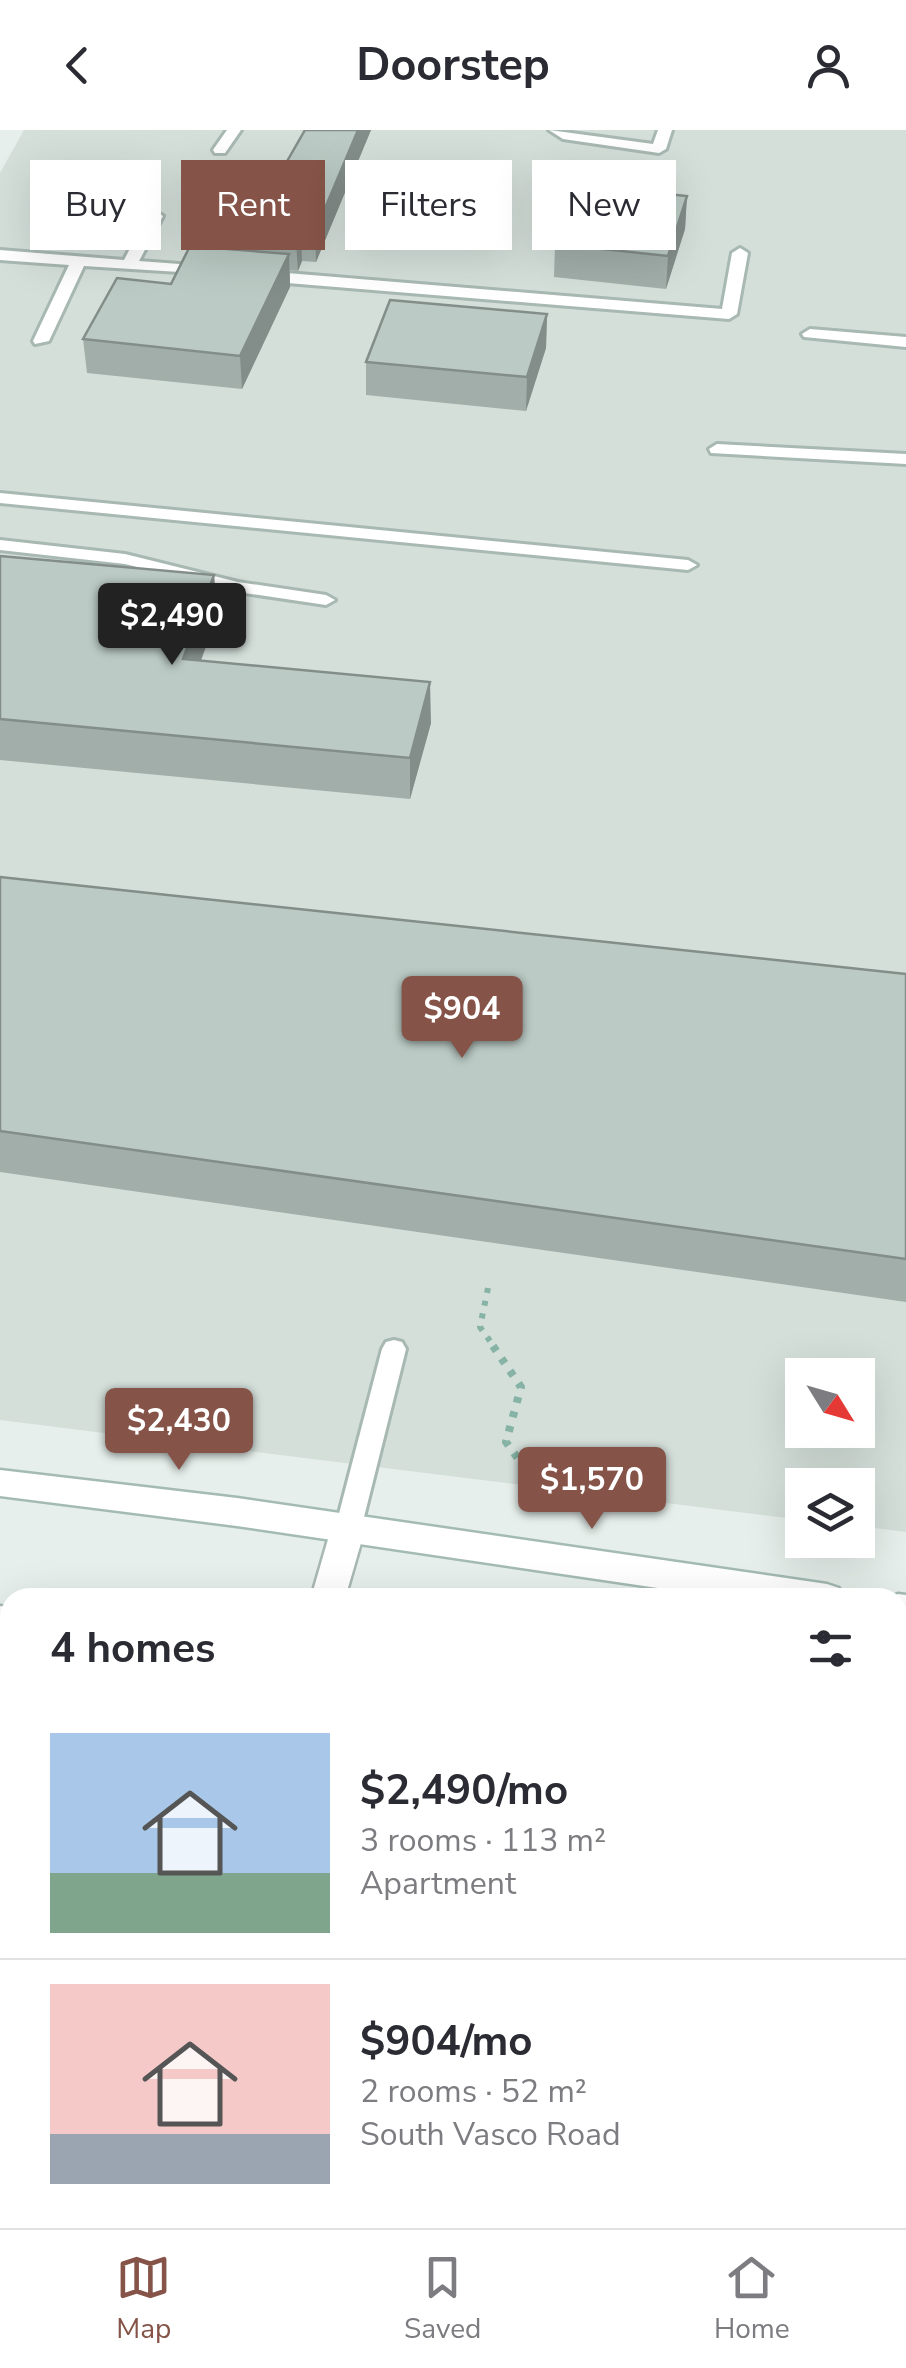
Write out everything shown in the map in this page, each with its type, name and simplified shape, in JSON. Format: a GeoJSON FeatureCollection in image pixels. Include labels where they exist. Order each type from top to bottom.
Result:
{"type":"FeatureCollection","features":[{"type":"Feature","properties":{"kind":"main road"},"geometry":{"type":"LineString","coordinates":[[0,1483],[758,1588]]}},
{"type":"Feature","properties":{"kind":"main road"},"geometry":{"type":"LineString","coordinates":[[331,1588],[348,1529]]}},
{"type":"Feature","properties":{"kind":"lane"},"geometry":{"type":"LineString","coordinates":[[220,150],[234,130]]}},
{"type":"Feature","properties":{"kind":"lane"},"geometry":{"type":"LineString","coordinates":[[556,130],[564,135],[659,149],[665,130]]}},
{"type":"Feature","properties":{"kind":"lane"},"geometry":{"type":"LineString","coordinates":[[129,265],[137,250]]}},
{"type":"Feature","properties":{"kind":"lane"},"geometry":{"type":"LineString","coordinates":[[246,274],[729,314],[740,252]]}},
{"type":"Feature","properties":{"kind":"lane"},"geometry":{"type":"LineString","coordinates":[[0,255],[226,273]]}},
{"type":"Feature","properties":{"kind":"lane"},"geometry":{"type":"LineString","coordinates":[[41,341],[80,261]]}},
{"type":"Feature","properties":{"kind":"lane"},"geometry":{"type":"LineString","coordinates":[[810,334],[906,342]]}},
{"type":"Feature","properties":{"kind":"lane"},"geometry":{"type":"LineString","coordinates":[[717,450],[906,458]]}},
{"type":"Feature","properties":{"kind":"lane"},"geometry":{"type":"LineString","coordinates":[[0,498],[688,565]]}},
{"type":"Feature","properties":{"kind":"lane"},"geometry":{"type":"LineString","coordinates":[[0,545],[125,559],[238,587],[326,600]]}},
{"type":"Feature","properties":{"kind":"lane"},"geometry":{"type":"LineString","coordinates":[[348,1529],[394,1349]]}},
{"type":"Feature","properties":{"kind":"path"},"geometry":{"type":"LineString","coordinates":[[488,1288],[480,1327],[521,1386],[506,1442],[525,1468],[522,1487]]}},
{"type":"Feature","properties":{"kind":"shaded area"},"geometry":{"type":"Polygon","coordinates":[[[24,130],[906,130],[906,1532],[875,1528],[875,1468],[785,1468],[785,1518],[0,1420],[0,173],[24,130]]]}},
{"type":"Feature","properties":{"kind":"building"},"geometry":{"type":"Polygon","coordinates":[[[305,130],[358,130],[325,208],[325,160],[288,160],[305,130]]]}},
{"type":"Feature","properties":{"kind":"building"},"geometry":{"type":"Polygon","coordinates":[[[676,195],[687,196],[676,231],[676,195]]]}},
{"type":"Feature","properties":{"kind":"building"},"geometry":{"type":"Polygon","coordinates":[[[188,250],[289,254],[240,356],[83,339],[117,278],[171,284],[188,250]]]}},
{"type":"Feature","properties":{"kind":"building"},"geometry":{"type":"Polygon","coordinates":[[[612,250],[670,250],[668,256],[612,250]]]}},
{"type":"Feature","properties":{"kind":"building"},"geometry":{"type":"Polygon","coordinates":[[[390,300],[547,314],[527,377],[366,362],[390,300]]]}},
{"type":"Feature","properties":{"kind":"building"},"geometry":{"type":"Polygon","coordinates":[[[0,556],[214,575],[183,659],[430,682],[410,758],[0,719],[0,556]]]}},
{"type":"Feature","properties":{"kind":"building"},"geometry":{"type":"Polygon","coordinates":[[[0,877],[906,974],[906,1259],[0,1131],[0,877]]]}}]}
